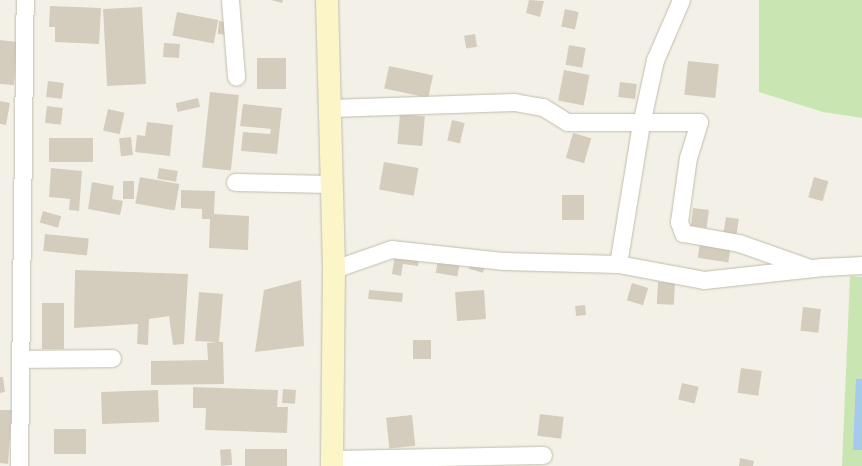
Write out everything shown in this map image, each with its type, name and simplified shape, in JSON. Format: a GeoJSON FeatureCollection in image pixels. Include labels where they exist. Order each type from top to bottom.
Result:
{"type":"FeatureCollection","features":[{"type":"Feature","properties":{"kind":"main road"},"geometry":{"type":"LineString","coordinates":[[327,0],[334,269],[332,462]]}},
{"type":"Feature","properties":{"kind":"street"},"geometry":{"type":"LineString","coordinates":[[19,466],[25,0]]}},
{"type":"Feature","properties":{"kind":"street"},"geometry":{"type":"LineString","coordinates":[[230,0],[236,77]]}},
{"type":"Feature","properties":{"kind":"street"},"geometry":{"type":"LineString","coordinates":[[618,264],[641,124],[655,60],[681,0]]}},
{"type":"Feature","properties":{"kind":"street"},"geometry":{"type":"LineString","coordinates":[[330,108],[525,103],[543,107],[567,122],[641,124],[699,122],[688,157],[679,222],[683,233],[739,243],[810,268]]}},
{"type":"Feature","properties":{"kind":"street"},"geometry":{"type":"LineString","coordinates":[[235,182],[332,184]]}},
{"type":"Feature","properties":{"kind":"street"},"geometry":{"type":"LineString","coordinates":[[334,269],[391,250],[504,261],[618,264],[704,280],[810,268],[862,265]]}},
{"type":"Feature","properties":{"kind":"street"},"geometry":{"type":"LineString","coordinates":[[20,359],[112,358]]}},
{"type":"Feature","properties":{"kind":"street"},"geometry":{"type":"LineString","coordinates":[[332,462],[543,456]]}},
{"type":"Feature","properties":{"kind":"green space"},"geometry":{"type":"Polygon","coordinates":[[[759,0],[862,0],[862,118],[823,112],[759,92],[759,0]]]}},
{"type":"Feature","properties":{"kind":"green space"},"geometry":{"type":"Polygon","coordinates":[[[850,276],[862,277],[862,466],[842,466],[850,276]]]}},
{"type":"Feature","properties":{"kind":"water"},"geometry":{"type":"Polygon","coordinates":[[[856,379],[862,379],[862,450],[853,450],[856,379]]]}},
{"type":"Feature","properties":{"kind":"building"},"geometry":{"type":"Polygon","coordinates":[[[271,0],[283,0],[282,3],[271,0]]]}},
{"type":"Feature","properties":{"kind":"building"},"geometry":{"type":"Polygon","coordinates":[[[529,0],[544,1],[540,17],[526,13],[529,0]]]}},
{"type":"Feature","properties":{"kind":"building"},"geometry":{"type":"Polygon","coordinates":[[[50,6],[101,8],[99,44],[55,42],[55,27],[49,27],[50,6]]]}},
{"type":"Feature","properties":{"kind":"building"},"geometry":{"type":"Polygon","coordinates":[[[142,7],[146,84],[107,86],[103,9],[142,7]]]}},
{"type":"Feature","properties":{"kind":"building"},"geometry":{"type":"Polygon","coordinates":[[[565,9],[579,12],[575,30],[561,27],[565,9]]]}},
{"type":"Feature","properties":{"kind":"building"},"geometry":{"type":"Polygon","coordinates":[[[177,12],[218,20],[214,44],[172,36],[177,12]]]}},
{"type":"Feature","properties":{"kind":"building"},"geometry":{"type":"Polygon","coordinates":[[[219,21],[229,22],[228,35],[218,34],[219,21]]]}},
{"type":"Feature","properties":{"kind":"building"},"geometry":{"type":"Polygon","coordinates":[[[475,34],[477,47],[466,49],[464,36],[475,34]]]}},
{"type":"Feature","properties":{"kind":"building"},"geometry":{"type":"Polygon","coordinates":[[[0,40],[17,42],[14,85],[0,84],[0,40]]]}},
{"type":"Feature","properties":{"kind":"building"},"geometry":{"type":"Polygon","coordinates":[[[164,43],[180,44],[179,58],[163,57],[164,43]]]}},
{"type":"Feature","properties":{"kind":"building"},"geometry":{"type":"Polygon","coordinates":[[[569,45],[586,48],[582,68],[566,65],[569,45]]]}},
{"type":"Feature","properties":{"kind":"building"},"geometry":{"type":"Polygon","coordinates":[[[257,58],[286,58],[286,89],[257,89],[257,58]]]}},
{"type":"Feature","properties":{"kind":"building"},"geometry":{"type":"Polygon","coordinates":[[[688,61],[719,64],[715,98],[684,95],[688,61]]]}},
{"type":"Feature","properties":{"kind":"building"},"geometry":{"type":"Polygon","coordinates":[[[389,66],[433,75],[428,98],[384,88],[389,66]]]}},
{"type":"Feature","properties":{"kind":"building"},"geometry":{"type":"Polygon","coordinates":[[[564,70],[590,75],[584,105],[558,100],[564,70]]]}},
{"type":"Feature","properties":{"kind":"building"},"geometry":{"type":"Polygon","coordinates":[[[48,81],[64,83],[62,99],[46,97],[48,81]]]}},
{"type":"Feature","properties":{"kind":"building"},"geometry":{"type":"Polygon","coordinates":[[[620,82],[637,84],[635,99],[618,97],[620,82]]]}},
{"type":"Feature","properties":{"kind":"building"},"geometry":{"type":"Polygon","coordinates":[[[210,92],[239,95],[231,171],[202,168],[210,92]]]}},
{"type":"Feature","properties":{"kind":"building"},"geometry":{"type":"Polygon","coordinates":[[[198,98],[200,107],[178,112],[176,103],[198,98]]]}},
{"type":"Feature","properties":{"kind":"building"},"geometry":{"type":"Polygon","coordinates":[[[0,101],[10,103],[6,125],[0,124],[0,101]]]}},
{"type":"Feature","properties":{"kind":"building"},"geometry":{"type":"Polygon","coordinates":[[[243,104],[282,108],[277,154],[241,151],[243,132],[270,134],[271,129],[240,126],[243,104]]]}},
{"type":"Feature","properties":{"kind":"building"},"geometry":{"type":"Polygon","coordinates":[[[47,106],[63,108],[61,125],[45,123],[47,106]]]}},
{"type":"Feature","properties":{"kind":"building"},"geometry":{"type":"Polygon","coordinates":[[[108,109],[125,113],[120,134],[103,130],[108,109]]]}},
{"type":"Feature","properties":{"kind":"building"},"geometry":{"type":"Polygon","coordinates":[[[400,114],[425,116],[422,146],[397,144],[400,114]]]}},
{"type":"Feature","properties":{"kind":"building"},"geometry":{"type":"Polygon","coordinates":[[[452,120],[465,123],[460,143],[447,140],[452,120]]]}},
{"type":"Feature","properties":{"kind":"building"},"geometry":{"type":"Polygon","coordinates":[[[147,122],[173,125],[170,156],[135,152],[137,135],[145,136],[147,122]]]}},
{"type":"Feature","properties":{"kind":"building"},"geometry":{"type":"Polygon","coordinates":[[[573,133],[591,138],[584,163],[566,158],[573,133]]]}},
{"type":"Feature","properties":{"kind":"building"},"geometry":{"type":"Polygon","coordinates":[[[131,137],[133,155],[121,156],[119,138],[131,137]]]}},
{"type":"Feature","properties":{"kind":"building"},"geometry":{"type":"Polygon","coordinates":[[[49,138],[93,138],[93,162],[49,162],[49,138]]]}},
{"type":"Feature","properties":{"kind":"building"},"geometry":{"type":"Polygon","coordinates":[[[384,162],[418,168],[414,196],[379,190],[384,162]]]}},
{"type":"Feature","properties":{"kind":"building"},"geometry":{"type":"Polygon","coordinates":[[[51,168],[82,171],[79,211],[69,210],[70,199],[49,197],[51,168]]]}},
{"type":"Feature","properties":{"kind":"building"},"geometry":{"type":"Polygon","coordinates":[[[159,168],[178,171],[176,182],[157,179],[159,168]]]}},
{"type":"Feature","properties":{"kind":"building"},"geometry":{"type":"Polygon","coordinates":[[[140,177],[179,184],[175,211],[135,204],[140,177]]]}},
{"type":"Feature","properties":{"kind":"building"},"geometry":{"type":"Polygon","coordinates":[[[814,177],[828,181],[823,201],[808,197],[814,177]]]}},
{"type":"Feature","properties":{"kind":"building"},"geometry":{"type":"Polygon","coordinates":[[[123,181],[134,181],[134,199],[123,199],[123,181]]]}},
{"type":"Feature","properties":{"kind":"building"},"geometry":{"type":"Polygon","coordinates":[[[92,182],[114,186],[112,199],[123,201],[120,215],[88,209],[92,182]]]}},
{"type":"Feature","properties":{"kind":"building"},"geometry":{"type":"Polygon","coordinates":[[[181,190],[215,191],[214,214],[249,216],[248,250],[209,248],[210,219],[202,219],[202,209],[181,208],[181,190]]]}},
{"type":"Feature","properties":{"kind":"building"},"geometry":{"type":"Polygon","coordinates":[[[562,195],[584,195],[584,220],[562,220],[562,195]]]}},
{"type":"Feature","properties":{"kind":"building"},"geometry":{"type":"Polygon","coordinates":[[[693,208],[709,210],[707,228],[691,226],[693,208]]]}},
{"type":"Feature","properties":{"kind":"building"},"geometry":{"type":"Polygon","coordinates":[[[43,211],[61,216],[58,228],[40,223],[43,211]]]}},
{"type":"Feature","properties":{"kind":"building"},"geometry":{"type":"Polygon","coordinates":[[[726,217],[739,219],[736,238],[723,236],[726,217]]]}},
{"type":"Feature","properties":{"kind":"building"},"geometry":{"type":"Polygon","coordinates":[[[45,234],[89,239],[87,256],[43,251],[45,234]]]}},
{"type":"Feature","properties":{"kind":"building"},"geometry":{"type":"Polygon","coordinates":[[[701,237],[732,242],[728,263],[698,258],[701,237]]]}},
{"type":"Feature","properties":{"kind":"building"},"geometry":{"type":"Polygon","coordinates":[[[395,254],[419,259],[418,266],[403,264],[401,276],[392,274],[395,254]]]}},
{"type":"Feature","properties":{"kind":"building"},"geometry":{"type":"Polygon","coordinates":[[[438,260],[460,264],[457,277],[436,273],[438,260]]]}},
{"type":"Feature","properties":{"kind":"building"},"geometry":{"type":"Polygon","coordinates":[[[471,260],[485,264],[483,273],[469,269],[471,260]]]}},
{"type":"Feature","properties":{"kind":"building"},"geometry":{"type":"Polygon","coordinates":[[[75,270],[188,274],[184,344],[173,345],[169,316],[149,319],[148,345],[137,344],[138,324],[74,328],[75,270]]]}},
{"type":"Feature","properties":{"kind":"building"},"geometry":{"type":"Polygon","coordinates":[[[301,280],[304,346],[255,352],[264,290],[301,280]]]}},
{"type":"Feature","properties":{"kind":"building"},"geometry":{"type":"Polygon","coordinates":[[[658,282],[675,283],[674,305],[657,304],[658,282]]]}},
{"type":"Feature","properties":{"kind":"building"},"geometry":{"type":"Polygon","coordinates":[[[632,283],[648,288],[643,305],[627,300],[632,283]]]}},
{"type":"Feature","properties":{"kind":"building"},"geometry":{"type":"Polygon","coordinates":[[[369,290],[403,293],[402,302],[368,299],[369,290]]]}},
{"type":"Feature","properties":{"kind":"building"},"geometry":{"type":"Polygon","coordinates":[[[484,290],[486,319],[457,321],[455,292],[484,290]]]}},
{"type":"Feature","properties":{"kind":"building"},"geometry":{"type":"Polygon","coordinates":[[[199,292],[223,294],[219,342],[223,342],[224,384],[151,385],[151,361],[208,360],[207,343],[217,342],[195,341],[199,292]]]}},
{"type":"Feature","properties":{"kind":"building"},"geometry":{"type":"Polygon","coordinates":[[[42,303],[64,303],[64,349],[42,349],[42,303]]]}},
{"type":"Feature","properties":{"kind":"building"},"geometry":{"type":"Polygon","coordinates":[[[585,305],[586,315],[576,316],[575,306],[585,305]]]}},
{"type":"Feature","properties":{"kind":"building"},"geometry":{"type":"Polygon","coordinates":[[[803,307],[821,309],[818,333],[800,331],[803,307]]]}},
{"type":"Feature","properties":{"kind":"building"},"geometry":{"type":"Polygon","coordinates":[[[413,340],[431,340],[431,359],[413,359],[413,340]]]}},
{"type":"Feature","properties":{"kind":"building"},"geometry":{"type":"Polygon","coordinates":[[[741,368],[762,371],[758,396],[738,393],[741,368]]]}},
{"type":"Feature","properties":{"kind":"building"},"geometry":{"type":"Polygon","coordinates":[[[0,377],[3,377],[5,392],[0,393],[0,377]]]}},
{"type":"Feature","properties":{"kind":"building"},"geometry":{"type":"Polygon","coordinates":[[[682,383],[699,387],[695,403],[678,400],[682,383]]]}},
{"type":"Feature","properties":{"kind":"building"},"geometry":{"type":"Polygon","coordinates":[[[193,387],[278,390],[277,407],[288,407],[287,433],[205,430],[206,408],[193,408],[193,387]]]}},
{"type":"Feature","properties":{"kind":"building"},"geometry":{"type":"Polygon","coordinates":[[[283,389],[296,390],[295,404],[282,403],[283,389]]]}},
{"type":"Feature","properties":{"kind":"building"},"geometry":{"type":"Polygon","coordinates":[[[158,390],[159,422],[102,424],[101,392],[158,390]]]}},
{"type":"Feature","properties":{"kind":"building"},"geometry":{"type":"Polygon","coordinates":[[[0,410],[12,410],[8,464],[0,463],[0,410]]]}},
{"type":"Feature","properties":{"kind":"building"},"geometry":{"type":"Polygon","coordinates":[[[540,414],[564,417],[561,439],[537,436],[540,414]]]}},
{"type":"Feature","properties":{"kind":"building"},"geometry":{"type":"Polygon","coordinates":[[[412,415],[415,446],[389,449],[386,418],[412,415]]]}},
{"type":"Feature","properties":{"kind":"building"},"geometry":{"type":"Polygon","coordinates":[[[54,429],[86,429],[86,454],[54,454],[54,429]]]}},
{"type":"Feature","properties":{"kind":"building"},"geometry":{"type":"Polygon","coordinates":[[[231,449],[232,465],[221,466],[220,450],[231,449]]]}},
{"type":"Feature","properties":{"kind":"building"},"geometry":{"type":"Polygon","coordinates":[[[245,449],[287,449],[287,466],[245,466],[245,449]]]}},
{"type":"Feature","properties":{"kind":"building"},"geometry":{"type":"Polygon","coordinates":[[[740,458],[754,461],[753,466],[739,466],[740,458]]]}}]}
